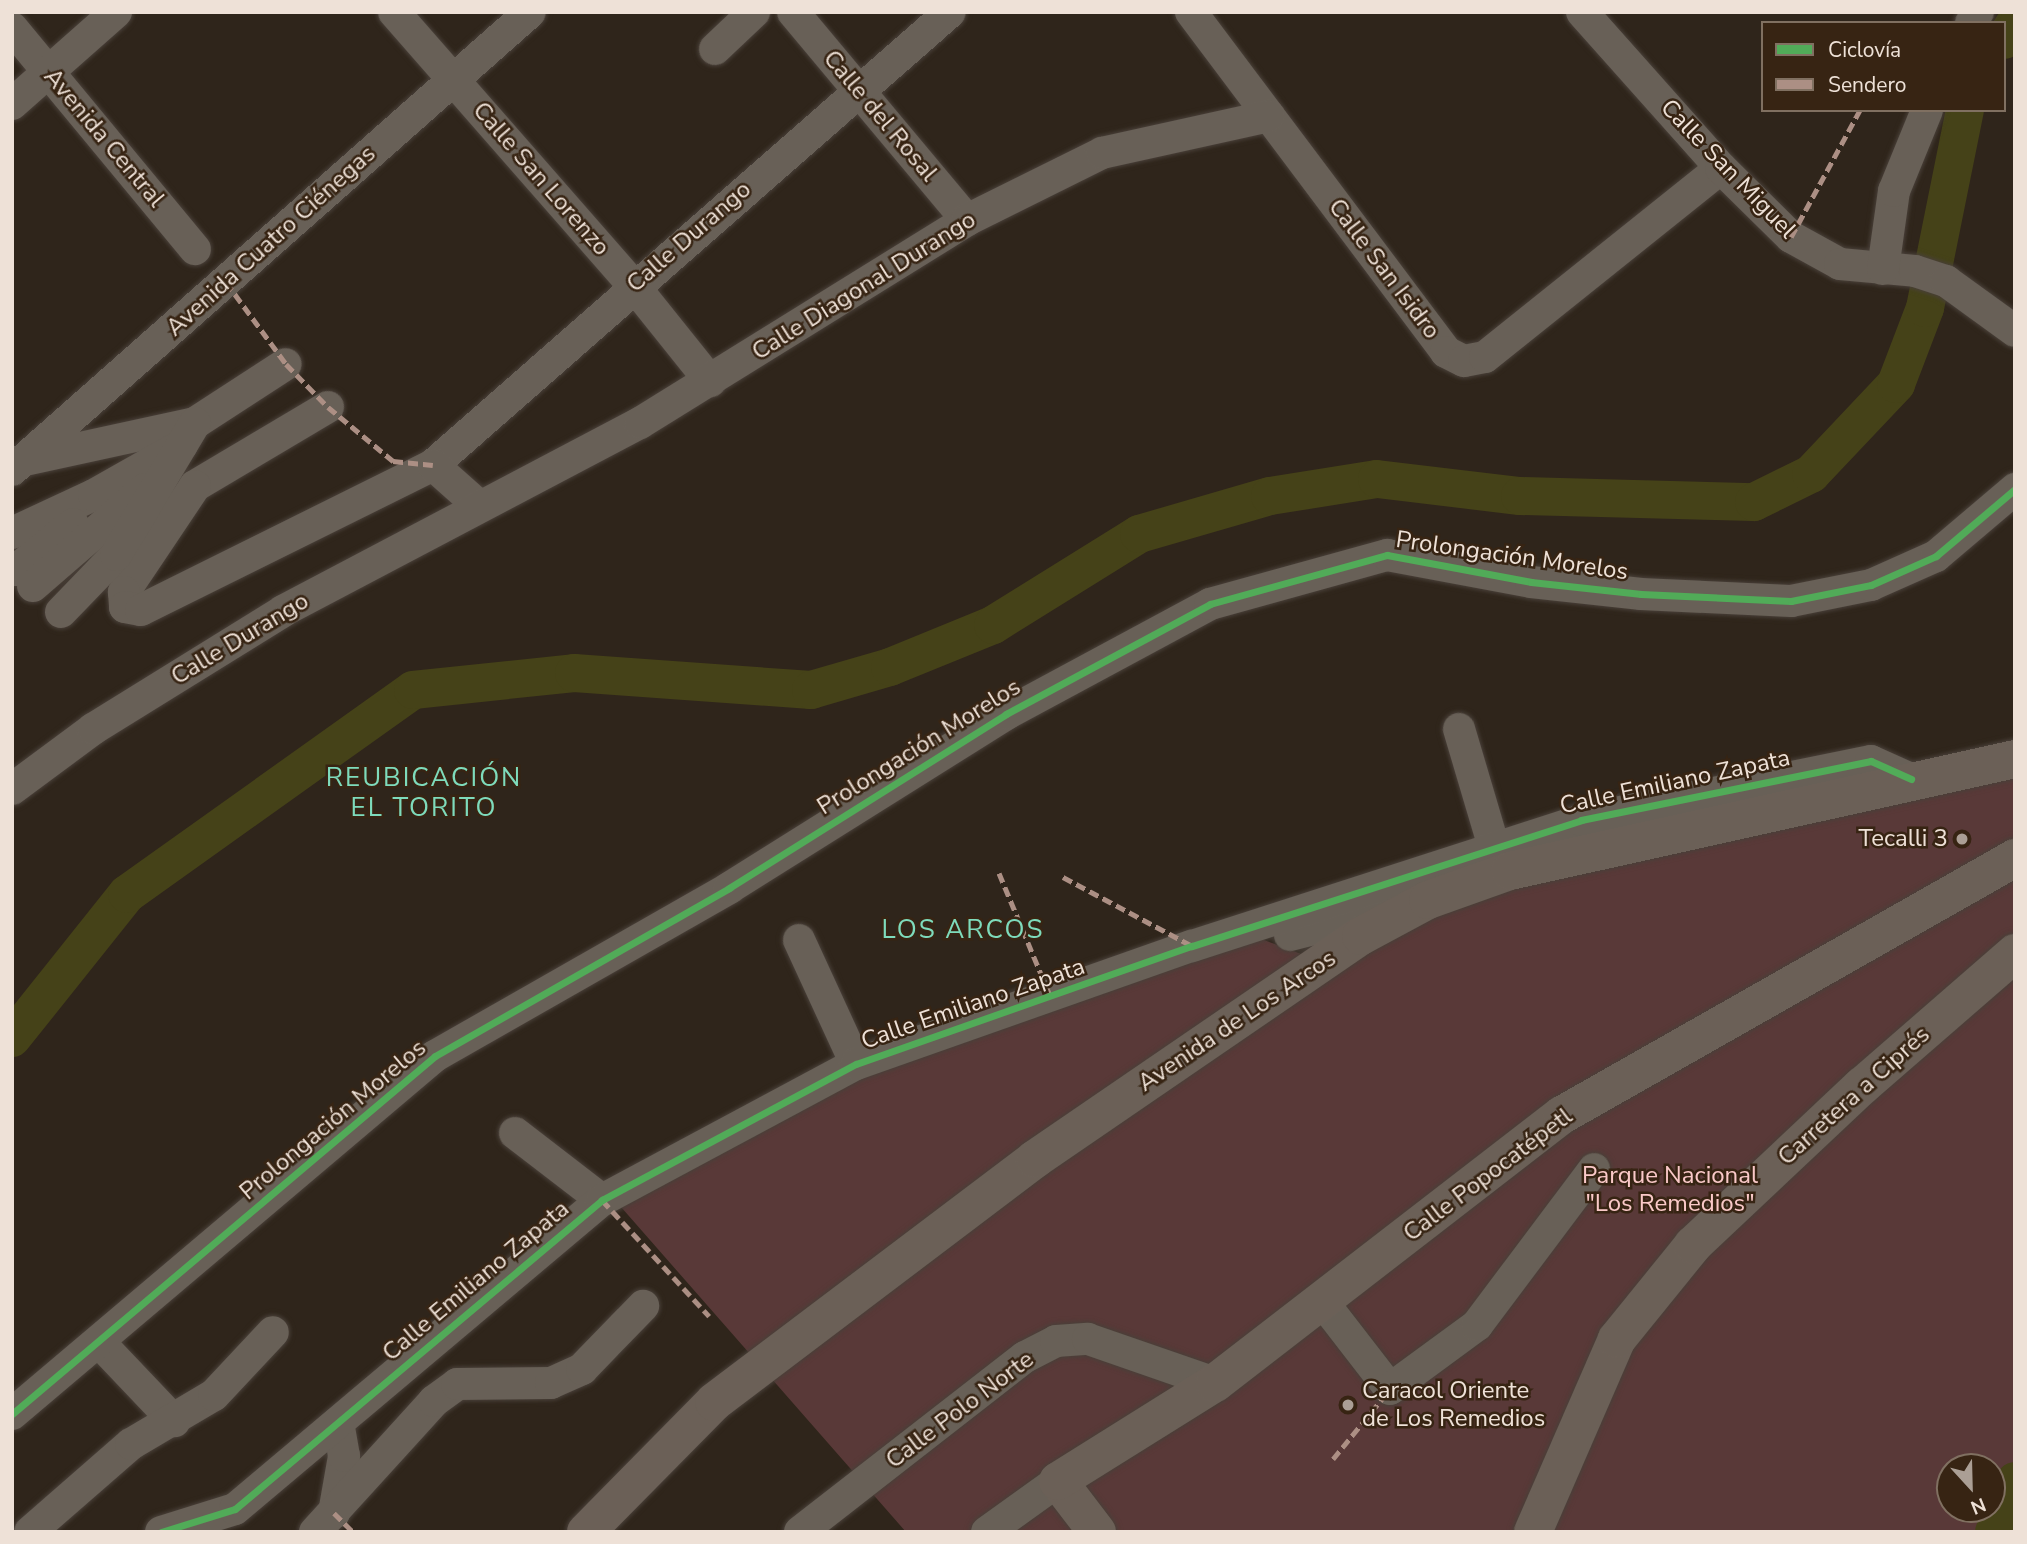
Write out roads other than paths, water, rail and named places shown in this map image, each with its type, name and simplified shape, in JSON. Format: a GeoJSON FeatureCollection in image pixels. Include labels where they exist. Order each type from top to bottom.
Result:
{"type":"FeatureCollection","features":[{"type":"Feature","properties":{"kind":"main road","name":"Avenida de Los Arcos"},"geometry":{"type":"LineString","coordinates":[[586,1532],[714,1402],[1035,1159],[1361,936],[1428,900],[1510,870],[1911,779],[2015,759]]}},
{"type":"Feature","properties":{"kind":"main road","name":"Calle Popocatépetl"},"geometry":{"type":"LineString","coordinates":[[1058,1480],[1215,1384],[1562,1115],[2015,858]]}},
{"type":"Feature","properties":{"kind":"main road","name":"Carretera a Ciprés"},"geometry":{"type":"LineString","coordinates":[[1533,1532],[1618,1339],[1693,1245],[1862,1086],[2015,953]]}},
{"type":"Feature","properties":{"kind":"main road"},"geometry":{"type":"LineString","coordinates":[[1058,1480],[1097,1532]]}},
{"type":"Feature","properties":{"kind":"street"},"geometry":{"type":"LineString","coordinates":[[12,104],[116,12]]}},
{"type":"Feature","properties":{"kind":"street","name":"Calle San Lorenzo"},"geometry":{"type":"LineString","coordinates":[[394,12],[634,286],[710,381]]}},
{"type":"Feature","properties":{"kind":"street","name":"Avenida Cuatro Ciénegas"},"geometry":{"type":"LineString","coordinates":[[16,457],[63,424],[530,12]]}},
{"type":"Feature","properties":{"kind":"street"},"geometry":{"type":"LineString","coordinates":[[715,49],[754,12]]}},
{"type":"Feature","properties":{"kind":"street","name":"Calle del Rosal"},"geometry":{"type":"LineString","coordinates":[[793,12],[967,220]]}},
{"type":"Feature","properties":{"kind":"street","name":"Calle Durango"},"geometry":{"type":"LineString","coordinates":[[328,407],[195,486],[124,592],[125,607],[141,610],[433,466],[634,286],[950,12]]}},
{"type":"Feature","properties":{"kind":"street","name":"Calle San Isidro"},"geometry":{"type":"LineString","coordinates":[[1191,12],[1446,352],[1465,361],[1485,357],[1721,168]]}},
{"type":"Feature","properties":{"kind":"street","name":"Calle San Miguel"},"geometry":{"type":"LineString","coordinates":[[1582,12],[1721,168],[1791,237],[1840,264],[1915,271],[1945,281],[2015,331]]}},
{"type":"Feature","properties":{"kind":"street","name":"Avenida Central"},"geometry":{"type":"LineString","coordinates":[[12,28],[195,249]]}},
{"type":"Feature","properties":{"kind":"street"},"geometry":{"type":"LineString","coordinates":[[1883,269],[1894,191],[1926,112]]}},
{"type":"Feature","properties":{"kind":"street","name":"Calle Diagonal Durango"},"geometry":{"type":"LineString","coordinates":[[478,505],[640,423],[967,220],[1102,153],[1269,116]]}},
{"type":"Feature","properties":{"kind":"street"},"geometry":{"type":"LineString","coordinates":[[94,495],[87,513],[24,578],[182,445],[286,364]]}},
{"type":"Feature","properties":{"kind":"street"},"geometry":{"type":"LineString","coordinates":[[16,457],[182,445]]}},
{"type":"Feature","properties":{"kind":"street"},"geometry":{"type":"LineString","coordinates":[[12,533],[94,495],[182,445]]}},
{"type":"Feature","properties":{"kind":"street"},"geometry":{"type":"LineString","coordinates":[[61,612],[116,555],[182,445]]}},
{"type":"Feature","properties":{"kind":"street"},"geometry":{"type":"LineString","coordinates":[[433,466],[478,505]]}},
{"type":"Feature","properties":{"kind":"street","name":"Prolongación Morelos"},"geometry":{"type":"LineString","coordinates":[[12,1414],[100,1343],[435,1056],[729,888],[1006,714],[1210,604],[1387,555],[1531,582],[1641,594],[1791,601],[1871,585],[1936,556],[2015,489]]}},
{"type":"Feature","properties":{"kind":"street","name":"Calle Durango"},"geometry":{"type":"LineString","coordinates":[[12,789],[93,729],[283,611],[478,505]]}},
{"type":"Feature","properties":{"kind":"street"},"geometry":{"type":"LineString","coordinates":[[1459,729],[1494,847]]}},
{"type":"Feature","properties":{"kind":"street","name":"Calle Emiliano Zapata"},"geometry":{"type":"LineString","coordinates":[[161,1532],[235,1508],[603,1200],[856,1064],[1192,946],[1581,820],[1871,761],[1911,779]]}},
{"type":"Feature","properties":{"kind":"street","name":"Calle Emiliano Zapata"},"geometry":{"type":"LineString","coordinates":[[1192,946],[1256,944],[1428,900]]}},
{"type":"Feature","properties":{"kind":"street"},"geometry":{"type":"LineString","coordinates":[[799,940],[856,1064]]}},
{"type":"Feature","properties":{"kind":"street"},"geometry":{"type":"LineString","coordinates":[[514,1133],[603,1200]]}},
{"type":"Feature","properties":{"kind":"street"},"geometry":{"type":"LineString","coordinates":[[1322,1301],[1390,1389],[1477,1325],[1594,1169]]}},
{"type":"Feature","properties":{"kind":"street"},"geometry":{"type":"LineString","coordinates":[[325,1522],[435,1401],[457,1384],[551,1383],[582,1369],[643,1306]]}},
{"type":"Feature","properties":{"kind":"street"},"geometry":{"type":"LineString","coordinates":[[30,1532],[131,1444],[214,1395],[273,1332]]}},
{"type":"Feature","properties":{"kind":"street","name":"Calle Polo Norte"},"geometry":{"type":"LineString","coordinates":[[800,1532],[1025,1357],[1056,1342],[1088,1339],[1215,1384]]}},
{"type":"Feature","properties":{"kind":"street"},"geometry":{"type":"LineString","coordinates":[[100,1343],[174,1421]]}},
{"type":"Feature","properties":{"kind":"street"},"geometry":{"type":"LineString","coordinates":[[325,1522],[344,1456],[338,1423]]}},
{"type":"Feature","properties":{"kind":"street","name":"Calle Popocatépetl"},"geometry":{"type":"LineString","coordinates":[[987,1532],[1058,1480]]}},
{"type":"Feature","properties":{"kind":"waterway"},"geometry":{"type":"LineString","coordinates":[[2006,37],[2015,23]]}},
{"type":"Feature","properties":{"kind":"waterway"},"geometry":{"type":"LineString","coordinates":[[12,1038],[127,894],[413,690],[574,673],[811,690],[890,667],[993,625],[1139,534],[1270,496],[1377,479],[1520,496],[1754,502],[1811,474],[1896,384],[1925,308],[1965,112]]}},
{"type":"Feature","properties":{"kind":"waterway"},"geometry":{"type":"LineString","coordinates":[[1994,1532],[2015,1481]]}},
{"type":"Feature","properties":{"kind":"place","name":"Tecalli 3"},"geometry":{"type":"Point","coordinates":[1962,839]}},
{"type":"Feature","properties":{"kind":"place","name":"Caracol Oriente de Los Remedios"},"geometry":{"type":"Point","coordinates":[1348,1405]}},
{"type":"Feature","properties":{"kind":"district","name":"REUBICACIÓN EL TORITO"},"geometry":{"type":"Point","coordinates":[424,793]}},
{"type":"Feature","properties":{"kind":"district","name":"LOS ARCOS"},"geometry":{"type":"Point","coordinates":[963,930]}},
{"type":"Feature","properties":{"kind":"park label","name":"Parque Nacional \"Los Remedios\""},"geometry":{"type":"Point","coordinates":[1670,1190]}}]}
